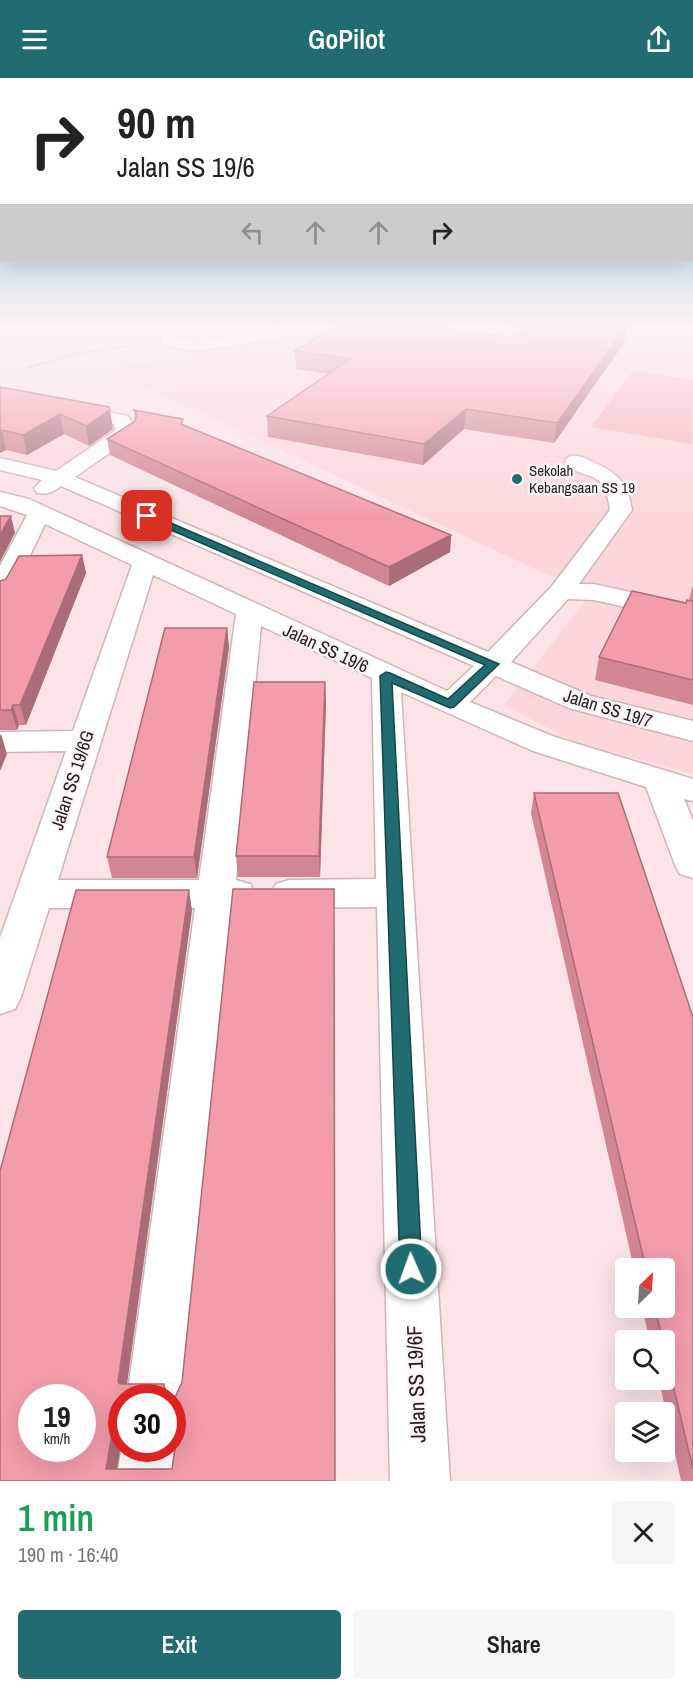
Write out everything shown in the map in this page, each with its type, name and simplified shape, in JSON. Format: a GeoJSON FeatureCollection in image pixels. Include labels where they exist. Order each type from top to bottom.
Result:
{"type":"FeatureCollection","features":[{"type":"Feature","properties":{"kind":"street"},"geometry":{"type":"LineString","coordinates":[[0,396],[121,420],[127,432],[20,505],[0,591]]}},
{"type":"Feature","properties":{"kind":"street"},"geometry":{"type":"LineString","coordinates":[[450,704],[493,664],[561,591],[621,510],[620,492],[609,478],[575,461]]}},
{"type":"Feature","properties":{"kind":"street","name":"Jalan SS 19/7"},"geometry":{"type":"LineString","coordinates":[[0,464],[60,478],[580,702],[693,731]]}},
{"type":"Feature","properties":{"kind":"street","name":"Jalan SS 19/6"},"geometry":{"type":"LineString","coordinates":[[20,505],[386,676],[544,744],[693,790]]}},
{"type":"Feature","properties":{"kind":"street","name":"Jalan SS 19/6G"},"geometry":{"type":"LineString","coordinates":[[0,997],[145,563]]}},
{"type":"Feature","properties":{"kind":"street"},"geometry":{"type":"LineString","coordinates":[[561,591],[594,592],[693,614]]}},
{"type":"Feature","properties":{"kind":"street"},"geometry":{"type":"LineString","coordinates":[[158,1384],[249,612]]}},
{"type":"Feature","properties":{"kind":"street","name":"Jalan SS 19/6F"},"geometry":{"type":"LineString","coordinates":[[386,676],[420,1481]]}},
{"type":"Feature","properties":{"kind":"street"},"geometry":{"type":"LineString","coordinates":[[0,742],[85,741]]}},
{"type":"Feature","properties":{"kind":"street"},"geometry":{"type":"LineString","coordinates":[[660,781],[693,865]]}},
{"type":"Feature","properties":{"kind":"street"},"geometry":{"type":"LineString","coordinates":[[34,894],[395,893]]}},
{"type":"Feature","properties":{"kind":"street"},"geometry":{"type":"LineString","coordinates":[[147,1481],[149,1462]]}},
{"type":"Feature","properties":{"kind":"shaded area","name":"Sekolah Kebangsaan SS 19"},"geometry":{"type":"Polygon","coordinates":[[[151,389],[693,389],[693,774],[575,742],[504,705],[597,586],[548,575],[151,389]]]}},
{"type":"Feature","properties":{"kind":"shaded area"},"geometry":{"type":"Polygon","coordinates":[[[619,389],[693,389],[692,444],[591,427],[619,389]]]}},
{"type":"Feature","properties":{"kind":"shaded area"},"geometry":{"type":"Polygon","coordinates":[[[0,398],[110,420],[115,433],[59,471],[0,458],[0,398]]]}},
{"type":"Feature","properties":{"kind":"building"},"geometry":{"type":"Polygon","coordinates":[[[0,389],[13,389],[109,407],[110,410],[86,426],[60,414],[23,435],[0,431],[0,389]]]}},
{"type":"Feature","properties":{"kind":"building"},"geometry":{"type":"Polygon","coordinates":[[[306,389],[581,389],[557,423],[466,409],[424,444],[267,416],[306,389]]]}},
{"type":"Feature","properties":{"kind":"building"},"geometry":{"type":"Polygon","coordinates":[[[134,410],[183,419],[181,424],[451,535],[389,567],[107,439],[134,422],[137,415],[134,410]]]}},
{"type":"Feature","properties":{"kind":"building"},"geometry":{"type":"Polygon","coordinates":[[[0,516],[11,516],[0,535],[0,516]]]}},
{"type":"Feature","properties":{"kind":"building"},"geometry":{"type":"Polygon","coordinates":[[[82,555],[20,705],[13,705],[11,710],[0,710],[0,581],[6,579],[19,556],[82,555]]]}},
{"type":"Feature","properties":{"kind":"building"},"geometry":{"type":"Polygon","coordinates":[[[632,591],[686,603],[687,600],[693,601],[693,680],[599,657],[632,591]]]}},
{"type":"Feature","properties":{"kind":"building"},"geometry":{"type":"Polygon","coordinates":[[[165,628],[227,628],[194,857],[107,857],[165,628]]]}},
{"type":"Feature","properties":{"kind":"building"},"geometry":{"type":"Polygon","coordinates":[[[254,682],[325,682],[319,856],[236,856],[254,682]]]}},
{"type":"Feature","properties":{"kind":"building"},"geometry":{"type":"Polygon","coordinates":[[[534,793],[618,793],[693,1017],[693,1469],[674,1390],[675,1330],[660,1330],[657,1318],[675,1318],[675,1258],[643,1258],[534,793]]]}},
{"type":"Feature","properties":{"kind":"building"},"geometry":{"type":"Polygon","coordinates":[[[233,889],[334,889],[335,1481],[0,1481],[0,1171],[76,890],[189,890],[118,1382],[120,1384],[108,1384],[106,1469],[172,1469],[173,1462],[186,1462],[186,1384],[181,1384],[233,889]]]}},
{"type":"Feature","properties":{"kind":"place","name":"Sekolah Kebangsaan SS 19"},"geometry":{"type":"Point","coordinates":[517,479]}},
{"type":"Feature","properties":{"kind":"route"},"geometry":{"type":"LineString","coordinates":[[147,516],[493,664],[450,704],[386,676],[411,1269]]}}]}
